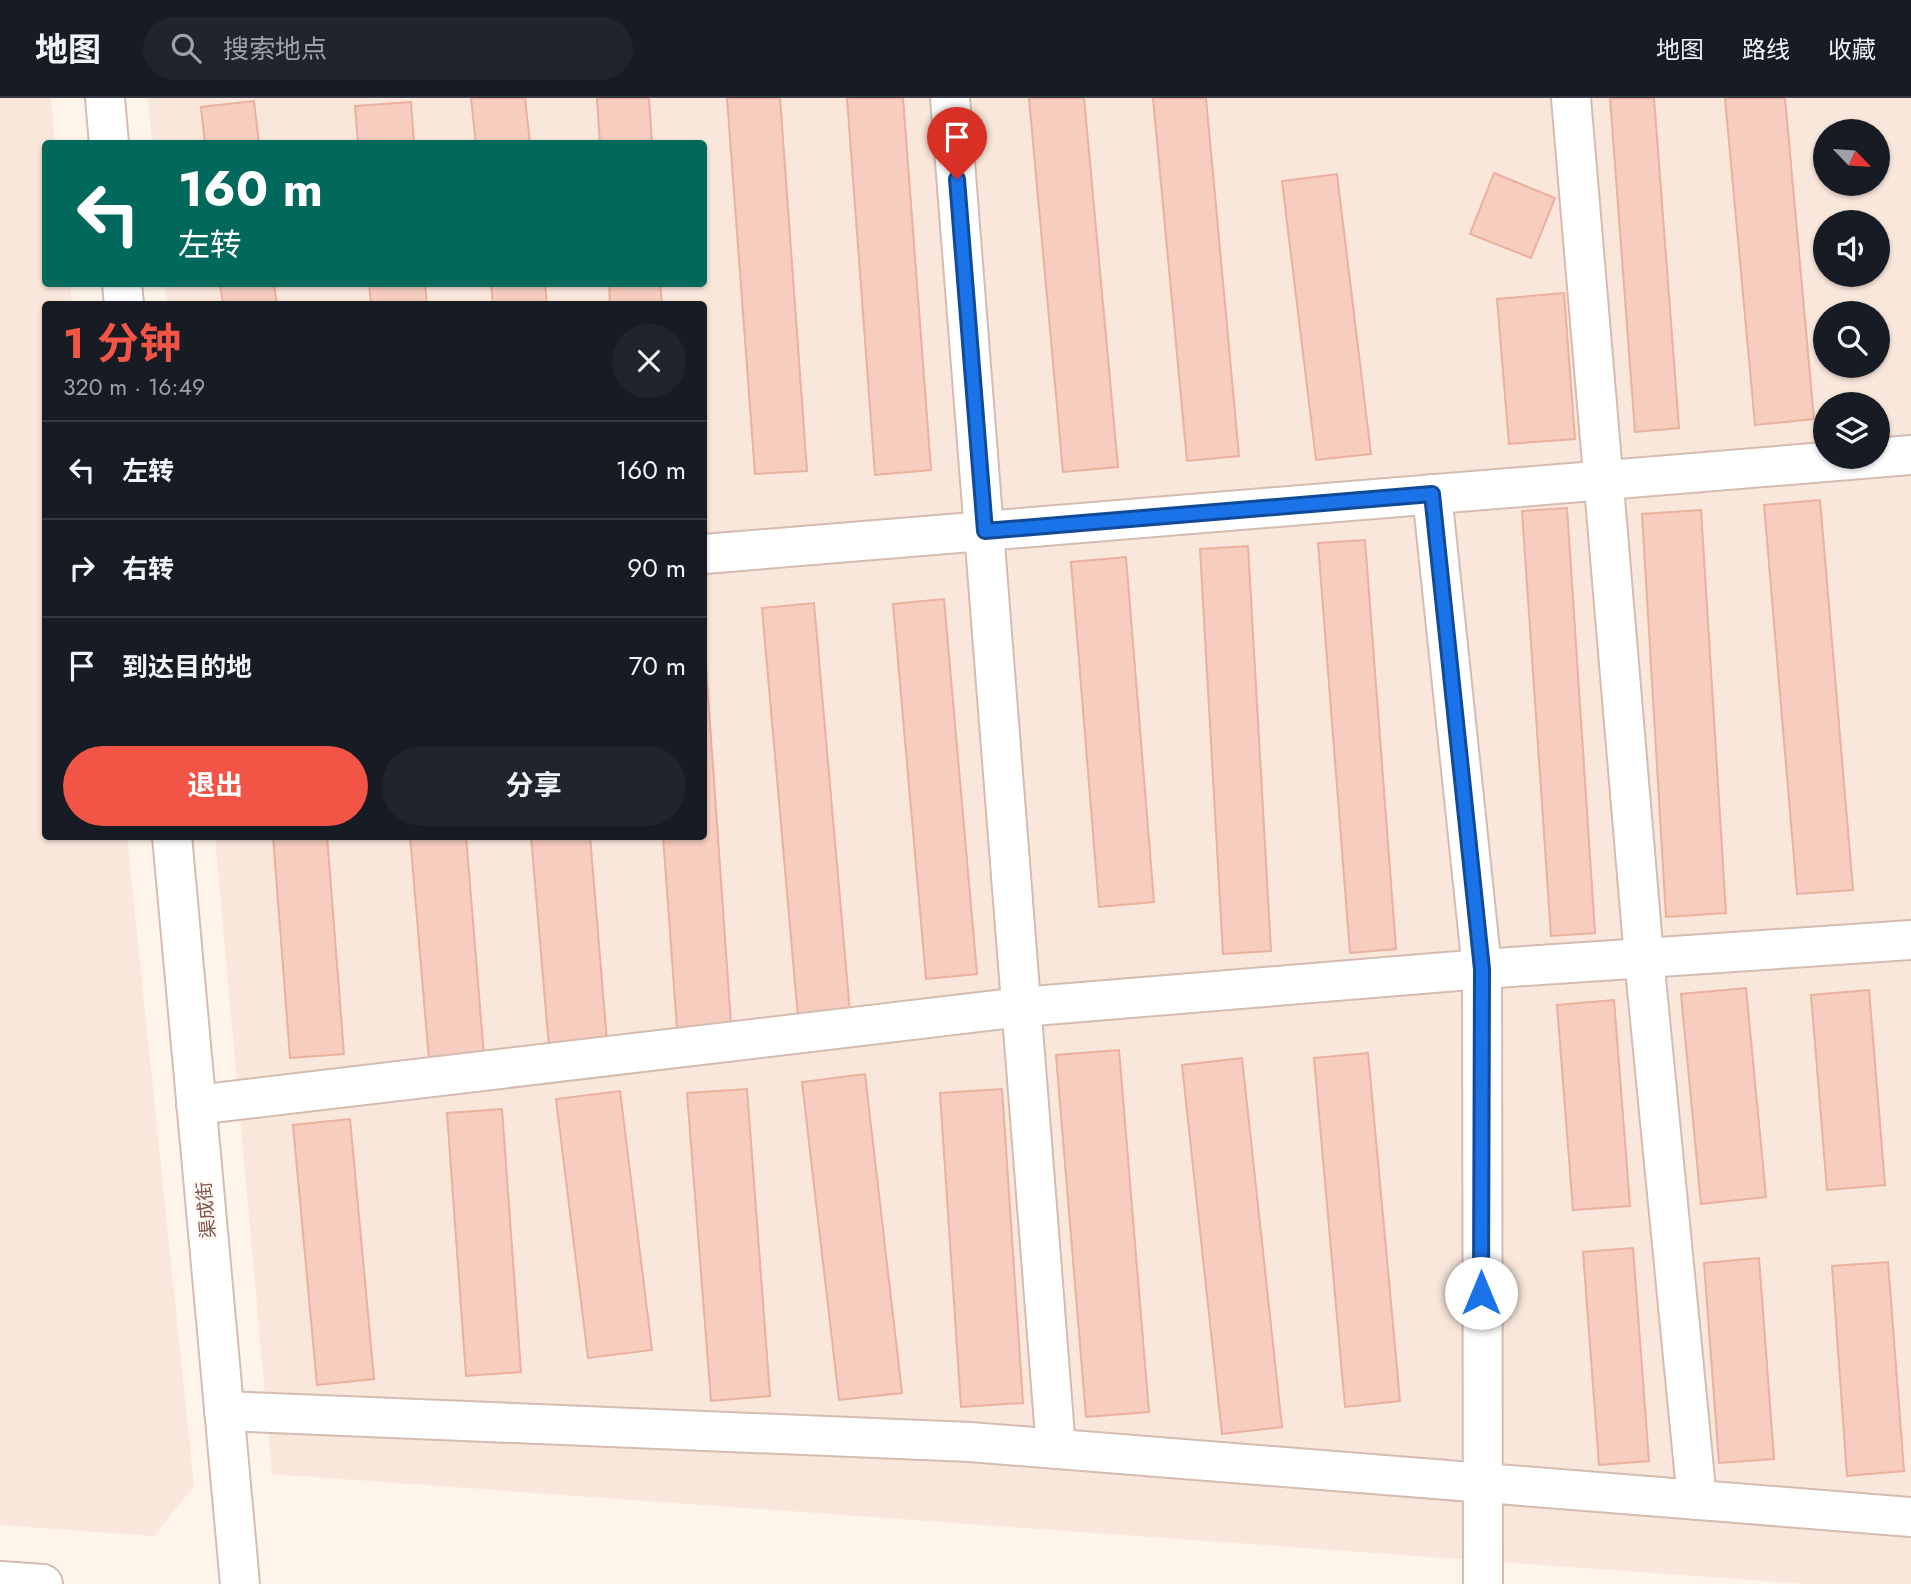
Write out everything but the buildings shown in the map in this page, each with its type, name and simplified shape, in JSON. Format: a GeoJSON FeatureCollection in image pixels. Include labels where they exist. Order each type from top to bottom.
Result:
{"type":"FeatureCollection","features":[{"type":"Feature","properties":{"kind":"street"},"geometry":{"type":"LineString","coordinates":[[105,98],[109,140]]}},
{"type":"Feature","properties":{"kind":"street"},"geometry":{"type":"LineString","coordinates":[[950,98],[1056,1449]]}},
{"type":"Feature","properties":{"kind":"street"},"geometry":{"type":"LineString","coordinates":[[1572,98],[1644,958],[1697,1500]]}},
{"type":"Feature","properties":{"kind":"street"},"geometry":{"type":"LineString","coordinates":[[707,554],[1911,455]]}},
{"type":"Feature","properties":{"kind":"street"},"geometry":{"type":"LineString","coordinates":[[1432,494],[1482,969],[1483,1584]]}},
{"type":"Feature","properties":{"kind":"street","name":"渠成街"},"geometry":{"type":"LineString","coordinates":[[172,840],[240,1584]]}},
{"type":"Feature","properties":{"kind":"street"},"geometry":{"type":"LineString","coordinates":[[196,1105],[1022,1007],[1482,969],[1911,940]]}},
{"type":"Feature","properties":{"kind":"street"},"geometry":{"type":"LineString","coordinates":[[224,1411],[956,1441],[1911,1517]]}},
{"type":"Feature","properties":{"kind":"street"},"geometry":{"type":"LineString","coordinates":[[0,1581],[43,1584]]}},
{"type":"Feature","properties":{"kind":"shaded area"},"geometry":{"type":"Polygon","coordinates":[[[0,98],[51,98],[55,140],[42,140],[42,287],[70,287],[72,301],[42,301],[42,840],[127,840],[194,1486],[154,1536],[0,1525],[0,98]]]}},
{"type":"Feature","properties":{"kind":"shaded area"},"geometry":{"type":"Polygon","coordinates":[[[148,98],[1911,98],[1911,1584],[1808,1584],[272,1474],[215,840],[707,840],[707,301],[167,301],[165,287],[707,287],[707,140],[152,140],[148,98]]]}},
{"type":"Feature","properties":{"kind":"route"},"geometry":{"type":"LineString","coordinates":[[957,179],[985,531],[1432,494],[1482,969],[1481,1293]]}}]}
